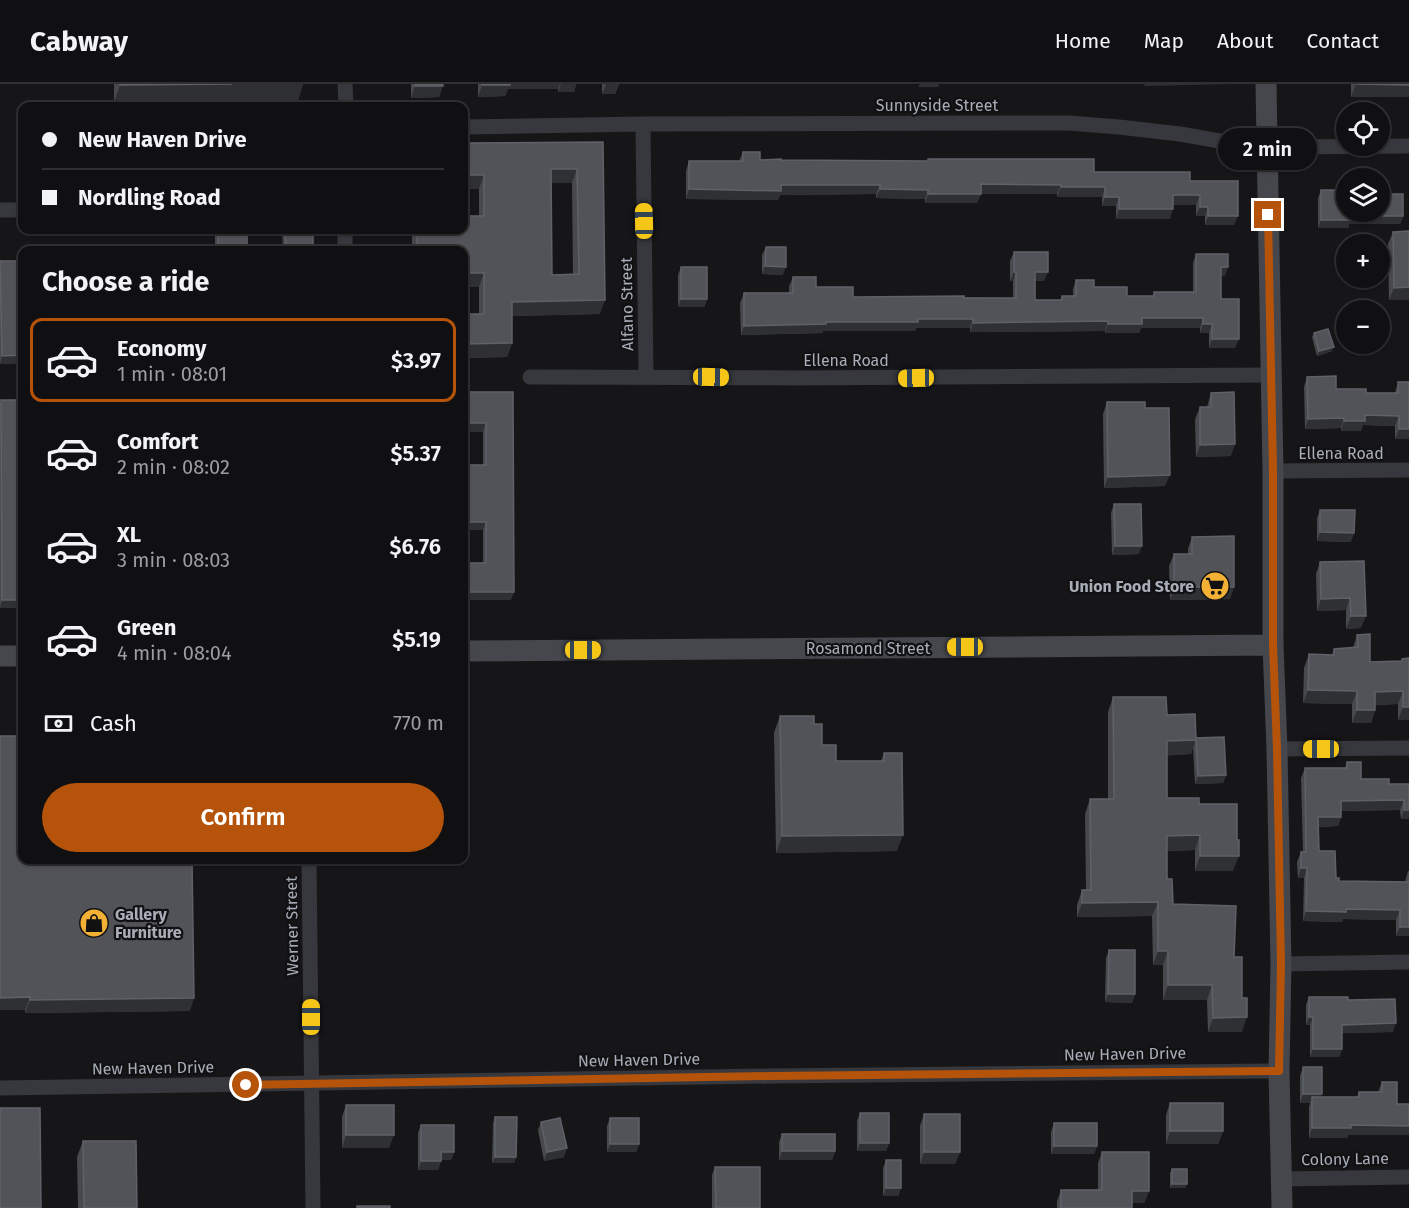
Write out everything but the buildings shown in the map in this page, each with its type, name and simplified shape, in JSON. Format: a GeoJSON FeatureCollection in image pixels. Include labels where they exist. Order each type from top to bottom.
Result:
{"type":"FeatureCollection","features":[{"type":"Feature","properties":{"kind":"street"},"geometry":{"type":"LineString","coordinates":[[345,84],[345,102]]}},
{"type":"Feature","properties":{"kind":"street"},"geometry":{"type":"LineString","coordinates":[[1266,84],[1273,471],[1273,645],[1281,964],[1279,1071],[1282,1208]]}},
{"type":"Feature","properties":{"kind":"street","name":"Sunnyside Street"},"geometry":{"type":"LineString","coordinates":[[468,127],[1069,123],[1119,127],[1242,145],[1409,146]]}},
{"type":"Feature","properties":{"kind":"street","name":"Alfano Street"},"geometry":{"type":"LineString","coordinates":[[643,124],[646,376]]}},
{"type":"Feature","properties":{"kind":"street"},"geometry":{"type":"LineString","coordinates":[[0,210],[18,210]]}},
{"type":"Feature","properties":{"kind":"street","name":"Ellena Road"},"geometry":{"type":"LineString","coordinates":[[530,376],[810,378],[1270,375]]}},
{"type":"Feature","properties":{"kind":"street","name":"Ellena Road"},"geometry":{"type":"LineString","coordinates":[[1273,471],[1409,470]]}},
{"type":"Feature","properties":{"kind":"street","name":"Rosamond Street"},"geometry":{"type":"LineString","coordinates":[[468,651],[1273,645]]}},
{"type":"Feature","properties":{"kind":"street"},"geometry":{"type":"LineString","coordinates":[[0,656],[18,656]]}},
{"type":"Feature","properties":{"kind":"street"},"geometry":{"type":"LineString","coordinates":[[1277,749],[1409,748]]}},
{"type":"Feature","properties":{"kind":"street","name":"Werner Street"},"geometry":{"type":"LineString","coordinates":[[309,864],[313,1208]]}},
{"type":"Feature","properties":{"kind":"street"},"geometry":{"type":"LineString","coordinates":[[1281,964],[1409,962]]}},
{"type":"Feature","properties":{"kind":"street","name":"New Haven Drive"},"geometry":{"type":"LineString","coordinates":[[0,1088],[760,1076],[1279,1071]]}},
{"type":"Feature","properties":{"kind":"street","name":"Colony Lane"},"geometry":{"type":"LineString","coordinates":[[1282,1179],[1409,1177]]}},
{"type":"Feature","properties":{"kind":"place","name":"Union Food Store"},"geometry":{"type":"Point","coordinates":[1215,586]}},
{"type":"Feature","properties":{"kind":"place","name":"Gallery Furniture"},"geometry":{"type":"Point","coordinates":[94,923]}},
{"type":"Feature","properties":{"kind":"route"},"geometry":{"type":"LineString","coordinates":[[246,1085],[771,1076],[1279,1071],[1281,964],[1273,645],[1273,471],[1268,215]]}}]}
